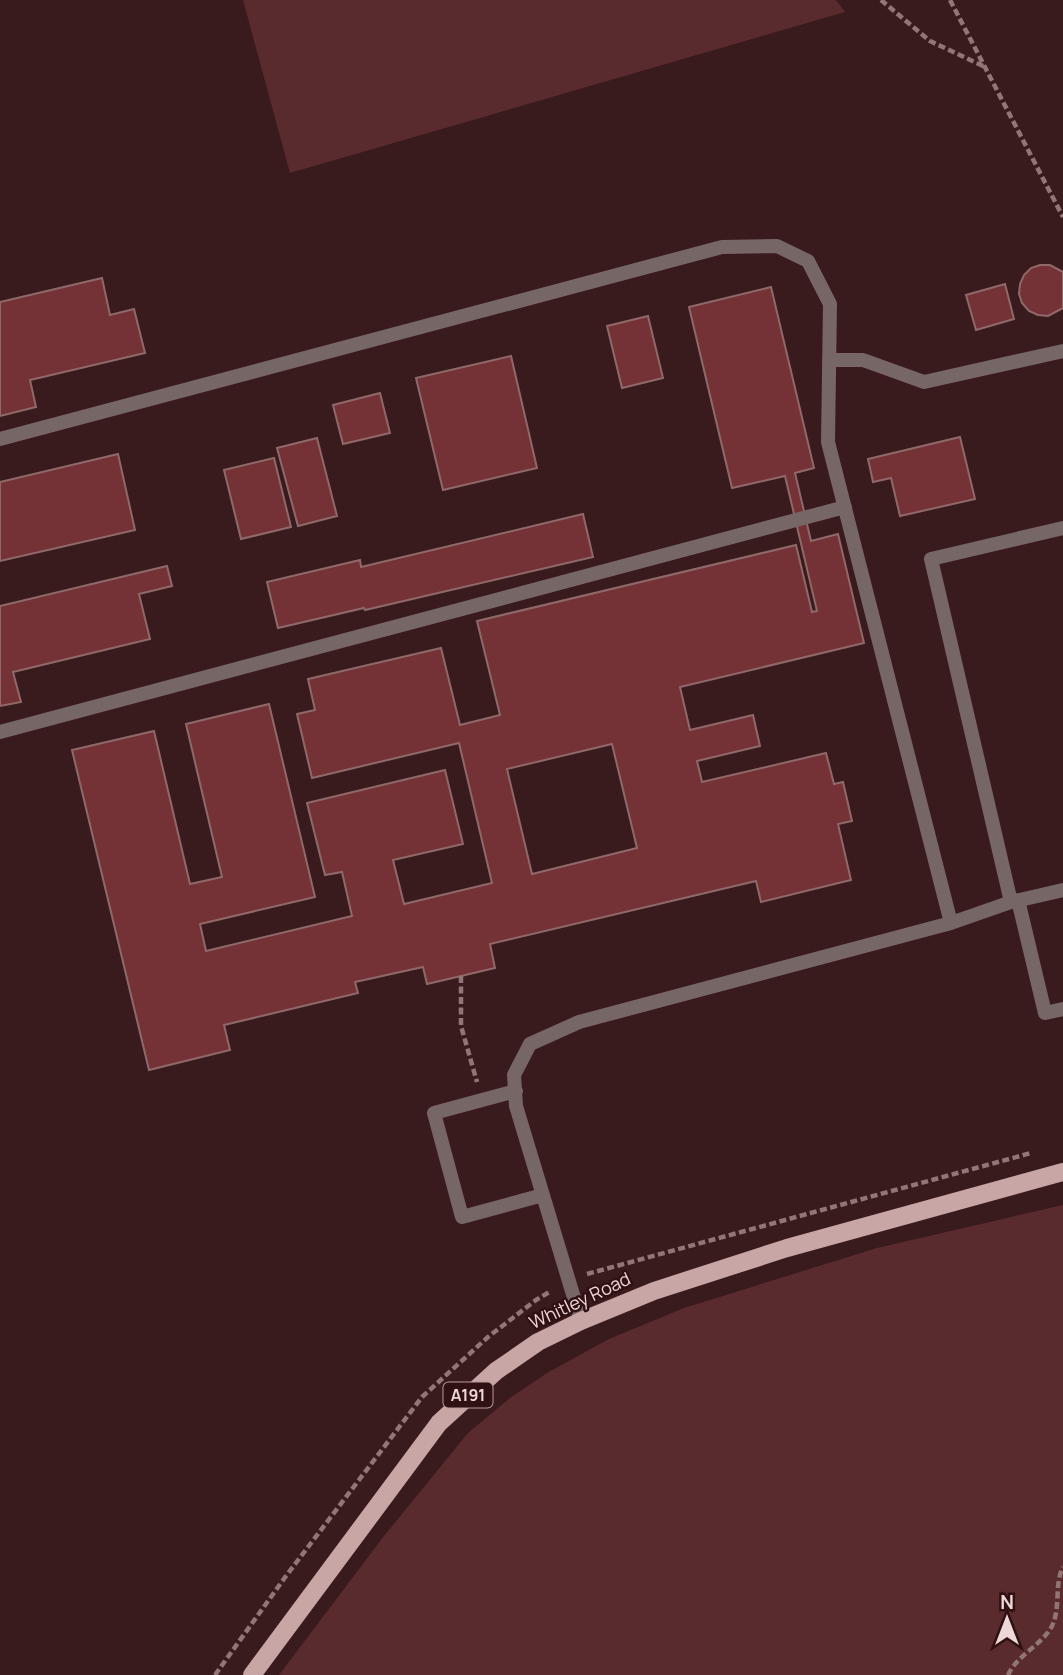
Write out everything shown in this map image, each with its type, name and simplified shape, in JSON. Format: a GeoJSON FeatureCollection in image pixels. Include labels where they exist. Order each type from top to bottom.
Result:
{"type":"FeatureCollection","features":[{"type":"Feature","properties":{"kind":"main road","name":"Whitley Road"},"geometry":{"type":"LineString","coordinates":[[252,1675],[439,1423],[496,1371],[538,1342],[654,1291],[787,1248],[1063,1172]]}},
{"type":"Feature","properties":{"kind":"lane"},"geometry":{"type":"LineString","coordinates":[[0,439],[722,247],[777,246],[808,261],[830,304],[828,442],[951,923]]}},
{"type":"Feature","properties":{"kind":"lane"},"geometry":{"type":"LineString","coordinates":[[829,360],[863,360],[924,382],[1063,351]]}},
{"type":"Feature","properties":{"kind":"lane"},"geometry":{"type":"LineString","coordinates":[[0,732],[845,507]]}},
{"type":"Feature","properties":{"kind":"lane"},"geometry":{"type":"LineString","coordinates":[[1063,528],[931,559],[1045,1013],[1063,1009]]}},
{"type":"Feature","properties":{"kind":"lane"},"geometry":{"type":"LineString","coordinates":[[581,1321],[516,1105],[514,1074],[530,1044],[579,1022],[951,923],[1015,901],[1063,890]]}},
{"type":"Feature","properties":{"kind":"lane"},"geometry":{"type":"LineString","coordinates":[[516,1091],[434,1113],[462,1217],[543,1195]]}},
{"type":"Feature","properties":{"kind":"path"},"geometry":{"type":"LineString","coordinates":[[881,0],[930,41],[984,67]]}},
{"type":"Feature","properties":{"kind":"path"},"geometry":{"type":"LineString","coordinates":[[950,0],[1063,216]]}},
{"type":"Feature","properties":{"kind":"path"},"geometry":{"type":"LineString","coordinates":[[461,976],[461,1026],[482,1100]]}},
{"type":"Feature","properties":{"kind":"path"},"geometry":{"type":"LineString","coordinates":[[1008,1675],[1016,1663],[1051,1628],[1058,1577],[1063,1567]]}},
{"type":"Feature","properties":{"kind":"shaded area"},"geometry":{"type":"Polygon","coordinates":[[[243,0],[836,0],[845,12],[290,173],[243,0]]]}},
{"type":"Feature","properties":{"kind":"shaded area"},"geometry":{"type":"Polygon","coordinates":[[[1063,1205],[1063,1675],[279,1675],[384,1536],[468,1433],[510,1398],[547,1373],[609,1339],[684,1308],[877,1248],[1063,1205]]]}},
{"type":"Feature","properties":{"kind":"building"},"geometry":{"type":"Polygon","coordinates":[[[1050,265],[1063,272],[1063,308],[1048,316],[1029,311],[1019,294],[1024,275],[1031,268],[1050,265]]]}},
{"type":"Feature","properties":{"kind":"building"},"geometry":{"type":"Polygon","coordinates":[[[102,278],[110,315],[134,309],[145,353],[30,380],[36,407],[0,416],[0,302],[102,278]]]}},
{"type":"Feature","properties":{"kind":"building"},"geometry":{"type":"Polygon","coordinates":[[[1005,284],[1014,319],[976,330],[966,295],[1005,284]]]}},
{"type":"Feature","properties":{"kind":"building"},"geometry":{"type":"Polygon","coordinates":[[[771,287],[814,468],[795,473],[811,541],[838,534],[864,643],[680,687],[690,730],[753,715],[760,746],[697,761],[702,782],[826,753],[834,784],[843,782],[852,821],[838,824],[851,880],[761,902],[756,881],[490,944],[495,968],[427,984],[423,967],[355,982],[358,993],[224,1025],[230,1050],[149,1070],[72,750],[154,731],[190,884],[222,877],[186,724],[269,704],[315,897],[200,924],[206,951],[352,916],[342,872],[325,875],[307,803],[445,770],[463,844],[393,860],[404,904],[492,883],[459,743],[312,778],[297,714],[315,710],[308,679],[441,648],[460,725],[500,715],[477,621],[796,545],[812,612],[817,611],[785,476],[732,488],[689,307],[771,287]],[[612,744],[507,769],[532,874],[637,848],[612,744]]]}},
{"type":"Feature","properties":{"kind":"building"},"geometry":{"type":"Polygon","coordinates":[[[648,316],[663,378],[622,388],[607,326],[648,316]]]}},
{"type":"Feature","properties":{"kind":"building"},"geometry":{"type":"Polygon","coordinates":[[[511,356],[537,468],[443,490],[416,378],[511,356]]]}},
{"type":"Feature","properties":{"kind":"building"},"geometry":{"type":"Polygon","coordinates":[[[380,393],[390,433],[343,444],[333,405],[380,393]]]}},
{"type":"Feature","properties":{"kind":"building"},"geometry":{"type":"Polygon","coordinates":[[[960,437],[975,499],[900,516],[891,478],[873,482],[868,459],[960,437]]]}},
{"type":"Feature","properties":{"kind":"building"},"geometry":{"type":"Polygon","coordinates":[[[317,438],[337,516],[298,526],[277,448],[317,438]]]}},
{"type":"Feature","properties":{"kind":"building"},"geometry":{"type":"Polygon","coordinates":[[[118,454],[135,530],[0,561],[0,482],[118,454]]]}},
{"type":"Feature","properties":{"kind":"building"},"geometry":{"type":"Polygon","coordinates":[[[274,458],[291,527],[241,539],[224,470],[274,458]]]}},
{"type":"Feature","properties":{"kind":"building"},"geometry":{"type":"Polygon","coordinates":[[[583,514],[593,557],[278,628],[267,582],[360,560],[361,567],[583,514]]]}},
{"type":"Feature","properties":{"kind":"building"},"geometry":{"type":"Polygon","coordinates":[[[167,566],[172,586],[139,594],[150,639],[13,672],[21,702],[0,706],[0,606],[167,566]]]}}]}
